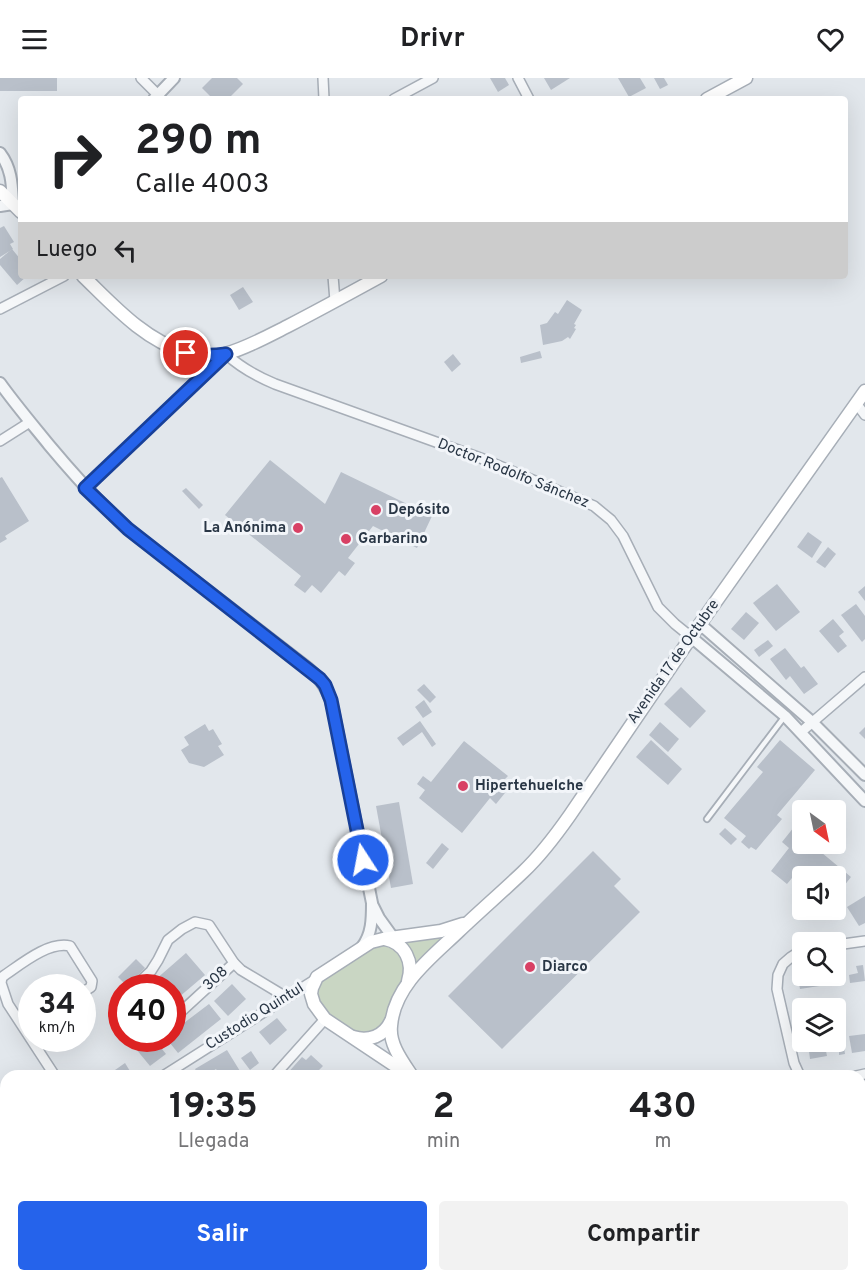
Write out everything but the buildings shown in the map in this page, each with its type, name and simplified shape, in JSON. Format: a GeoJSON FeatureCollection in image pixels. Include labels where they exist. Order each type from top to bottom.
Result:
{"type":"FeatureCollection","features":[{"type":"Feature","properties":{"kind":"main road"},"geometry":{"type":"LineString","coordinates":[[712,96],[740,79]]}},
{"type":"Feature","properties":{"kind":"main road"},"geometry":{"type":"LineString","coordinates":[[0,191],[17,208]]}},
{"type":"Feature","properties":{"kind":"main road"},"geometry":{"type":"LineString","coordinates":[[86,279],[150,335],[186,353],[213,356],[226,354],[273,333],[375,279]]}},
{"type":"Feature","properties":{"kind":"main road","name":"Avenida 17 de Octubre"},"geometry":{"type":"LineString","coordinates":[[407,1070],[392,1040],[391,1026],[398,1001],[407,984],[429,960],[524,871],[551,841],[865,390]]}},
{"type":"Feature","properties":{"kind":"main road","name":"Avenida 17 de Octubre"},"geometry":{"type":"LineString","coordinates":[[401,1070],[325,1019],[314,1004],[311,994],[317,977],[371,942],[450,929],[470,921]]}},
{"type":"Feature","properties":{"kind":"main road"},"geometry":{"type":"LineString","coordinates":[[392,940],[407,955],[411,973],[407,984]]}},
{"type":"Feature","properties":{"kind":"main road"},"geometry":{"type":"LineString","coordinates":[[351,1037],[363,1039],[374,1037],[387,1029],[392,1017]]}},
{"type":"Feature","properties":{"kind":"street"},"geometry":{"type":"LineString","coordinates":[[141,78],[155,96]]}},
{"type":"Feature","properties":{"kind":"street"},"geometry":{"type":"LineString","coordinates":[[157,96],[174,78]]}},
{"type":"Feature","properties":{"kind":"street"},"geometry":{"type":"LineString","coordinates":[[323,78],[324,96]]}},
{"type":"Feature","properties":{"kind":"street"},"geometry":{"type":"LineString","coordinates":[[400,96],[434,78]]}},
{"type":"Feature","properties":{"kind":"street"},"geometry":{"type":"LineString","coordinates":[[518,78],[527,96]]}},
{"type":"Feature","properties":{"kind":"street"},"geometry":{"type":"LineString","coordinates":[[0,153],[10,172],[17,208],[0,206]]}},
{"type":"Feature","properties":{"kind":"street"},"geometry":{"type":"LineString","coordinates":[[0,309],[58,279]]}},
{"type":"Feature","properties":{"kind":"street"},"geometry":{"type":"LineString","coordinates":[[333,279],[335,301]]}},
{"type":"Feature","properties":{"kind":"street"},"geometry":{"type":"LineString","coordinates":[[85,488],[226,354]]}},
{"type":"Feature","properties":{"kind":"street","name":"Doctor Rodolfo Sánchez"},"geometry":{"type":"LineString","coordinates":[[226,354],[248,372],[275,384],[483,459],[594,506],[611,520],[623,536],[658,607],[675,624],[785,716],[865,801]]}},
{"type":"Feature","properties":{"kind":"street"},"geometry":{"type":"LineString","coordinates":[[0,383],[85,488],[128,529],[308,668],[325,685],[333,710],[372,903],[371,930],[362,947]]}},
{"type":"Feature","properties":{"kind":"street"},"geometry":{"type":"LineString","coordinates":[[856,403],[865,415]]}},
{"type":"Feature","properties":{"kind":"street"},"geometry":{"type":"LineString","coordinates":[[0,441],[30,422]]}},
{"type":"Feature","properties":{"kind":"street"},"geometry":{"type":"LineString","coordinates":[[700,624],[812,722],[865,775]]}},
{"type":"Feature","properties":{"kind":"street"},"geometry":{"type":"LineString","coordinates":[[801,732],[865,676]]}},
{"type":"Feature","properties":{"kind":"street"},"geometry":{"type":"LineString","coordinates":[[372,903],[392,940]]}},
{"type":"Feature","properties":{"kind":"street"},"geometry":{"type":"LineString","coordinates":[[148,974],[168,940],[195,922],[209,924],[241,970],[286,997]]}},
{"type":"Feature","properties":{"kind":"street"},"geometry":{"type":"LineString","coordinates":[[846,944],[865,941]]}},
{"type":"Feature","properties":{"kind":"street"},"geometry":{"type":"LineString","coordinates":[[18,1017],[8,1004],[1,983],[2,977],[48,948],[70,946],[88,974]]}},
{"type":"Feature","properties":{"kind":"street"},"geometry":{"type":"LineString","coordinates":[[792,956],[783,964],[778,975],[777,989],[798,1070]]}},
{"type":"Feature","properties":{"kind":"street","name":"308"},"geometry":{"type":"LineString","coordinates":[[186,1007],[234,963]]}},
{"type":"Feature","properties":{"kind":"street","name":"Custodio Quintul"},"geometry":{"type":"LineString","coordinates":[[172,1070],[317,977]]}},
{"type":"Feature","properties":{"kind":"street"},"geometry":{"type":"LineString","coordinates":[[279,1070],[325,1019]]}},
{"type":"Feature","properties":{"kind":"street"},"geometry":{"type":"LineString","coordinates":[[41,1052],[52,1070]]}},
{"type":"Feature","properties":{"kind":"lane"},"geometry":{"type":"LineString","coordinates":[[707,819],[785,716]]}},
{"type":"Feature","properties":{"kind":"green space"},"geometry":{"type":"Polygon","coordinates":[[[450,934],[416,966],[404,943],[404,942],[450,934]]]}},
{"type":"Feature","properties":{"kind":"green space"},"geometry":{"type":"Polygon","coordinates":[[[377,946],[388,947],[398,953],[404,963],[406,975],[379,1029],[365,1033],[354,1031],[342,1026],[324,1009],[319,999],[319,988],[325,979],[377,946]]]}},
{"type":"Feature","properties":{"kind":"place","name":"Depósito"},"geometry":{"type":"Point","coordinates":[376,510]}},
{"type":"Feature","properties":{"kind":"place","name":"La Anónima"},"geometry":{"type":"Point","coordinates":[298,528]}},
{"type":"Feature","properties":{"kind":"place","name":"Garbarino"},"geometry":{"type":"Point","coordinates":[346,539]}},
{"type":"Feature","properties":{"kind":"place","name":"Hipertehuelche"},"geometry":{"type":"Point","coordinates":[463,786]}},
{"type":"Feature","properties":{"kind":"place","name":"Diarco"},"geometry":{"type":"Point","coordinates":[530,967]}},
{"type":"Feature","properties":{"kind":"route"},"geometry":{"type":"LineString","coordinates":[[186,353],[213,356],[226,354],[85,488],[128,529],[308,668],[325,685],[331,700],[363,860]]}}]}
